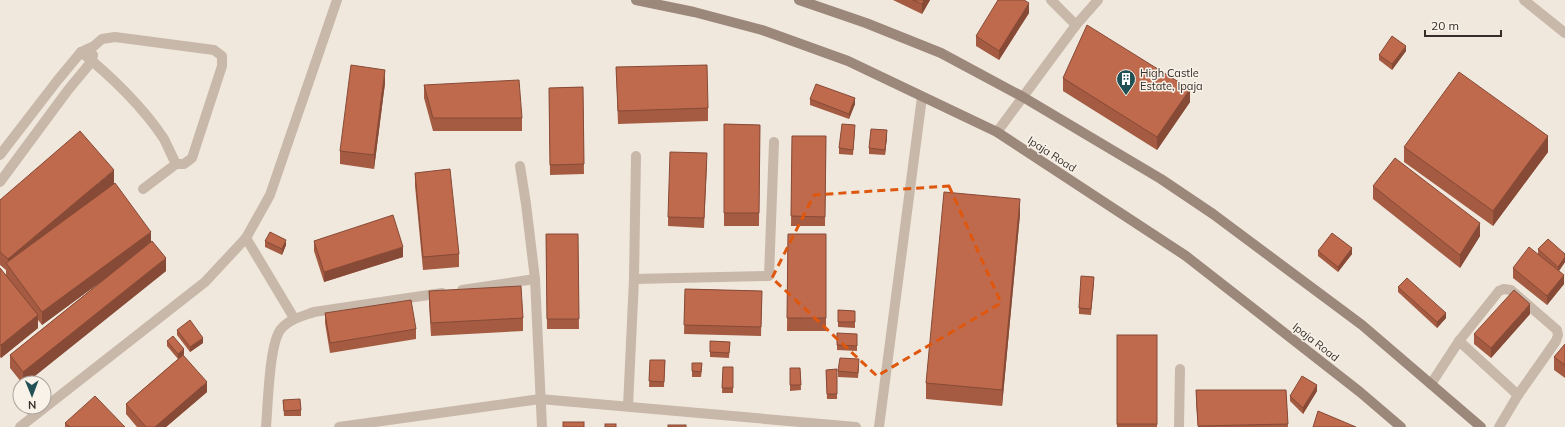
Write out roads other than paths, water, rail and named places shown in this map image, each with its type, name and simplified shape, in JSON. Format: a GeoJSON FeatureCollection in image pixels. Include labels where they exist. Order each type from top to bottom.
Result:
{"type":"FeatureCollection","features":[{"type":"Feature","properties":{"kind":"main road","name":"Ipaja Road"},"geometry":{"type":"LineString","coordinates":[[636,0],[694,12],[762,30],[848,61],[997,132],[1186,256],[1330,368],[1401,427]]}},
{"type":"Feature","properties":{"kind":"main road"},"geometry":{"type":"LineString","coordinates":[[799,0],[866,23],[941,53],[1023,97],[1160,179],[1213,214],[1362,325],[1481,427]]}},
{"type":"Feature","properties":{"kind":"street"},"geometry":{"type":"LineString","coordinates":[[20,427],[205,282],[246,238],[270,195],[338,0]]}},
{"type":"Feature","properties":{"kind":"street"},"geometry":{"type":"LineString","coordinates":[[1051,0],[1076,25]]}},
{"type":"Feature","properties":{"kind":"street"},"geometry":{"type":"LineString","coordinates":[[997,132],[1076,25],[1098,0]]}},
{"type":"Feature","properties":{"kind":"street"},"geometry":{"type":"LineString","coordinates":[[1524,0],[1535,4],[1565,33]]}},
{"type":"Feature","properties":{"kind":"street"},"geometry":{"type":"LineString","coordinates":[[0,155],[81,52],[94,46],[102,39],[115,37],[214,50],[222,56],[222,66],[192,158],[184,164],[176,164],[143,188]]}},
{"type":"Feature","properties":{"kind":"street"},"geometry":{"type":"LineString","coordinates":[[0,182],[68,90],[92,61],[94,46]]}},
{"type":"Feature","properties":{"kind":"street"},"geometry":{"type":"LineString","coordinates":[[81,52],[111,78],[148,118],[164,140],[176,164]]}},
{"type":"Feature","properties":{"kind":"street"},"geometry":{"type":"LineString","coordinates":[[879,427],[922,97]]}},
{"type":"Feature","properties":{"kind":"street"},"geometry":{"type":"LineString","coordinates":[[634,279],[769,276],[774,142]]}},
{"type":"Feature","properties":{"kind":"street"},"geometry":{"type":"LineString","coordinates":[[628,406],[634,279],[636,156]]}},
{"type":"Feature","properties":{"kind":"street"},"geometry":{"type":"LineString","coordinates":[[520,166],[535,279],[542,427]]}},
{"type":"Feature","properties":{"kind":"street"},"geometry":{"type":"LineString","coordinates":[[246,238],[294,318]]}},
{"type":"Feature","properties":{"kind":"street"},"geometry":{"type":"LineString","coordinates":[[266,427],[273,347],[281,329],[294,318],[314,312],[535,279]]}},
{"type":"Feature","properties":{"kind":"street"},"geometry":{"type":"LineString","coordinates":[[1431,384],[1459,341],[1499,291],[1504,289],[1511,290],[1557,330],[1558,335],[1556,341],[1518,395],[1499,427]]}},
{"type":"Feature","properties":{"kind":"street"},"geometry":{"type":"LineString","coordinates":[[1459,341],[1518,395]]}},
{"type":"Feature","properties":{"kind":"street"},"geometry":{"type":"LineString","coordinates":[[1179,427],[1180,369]]}},
{"type":"Feature","properties":{"kind":"street"},"geometry":{"type":"LineString","coordinates":[[339,427],[540,399],[856,427]]}},
{"type":"Feature","properties":{"kind":"place","name":"High Castle Estate, Ipaja"},"geometry":{"type":"Point","coordinates":[1126,96]}}]}
